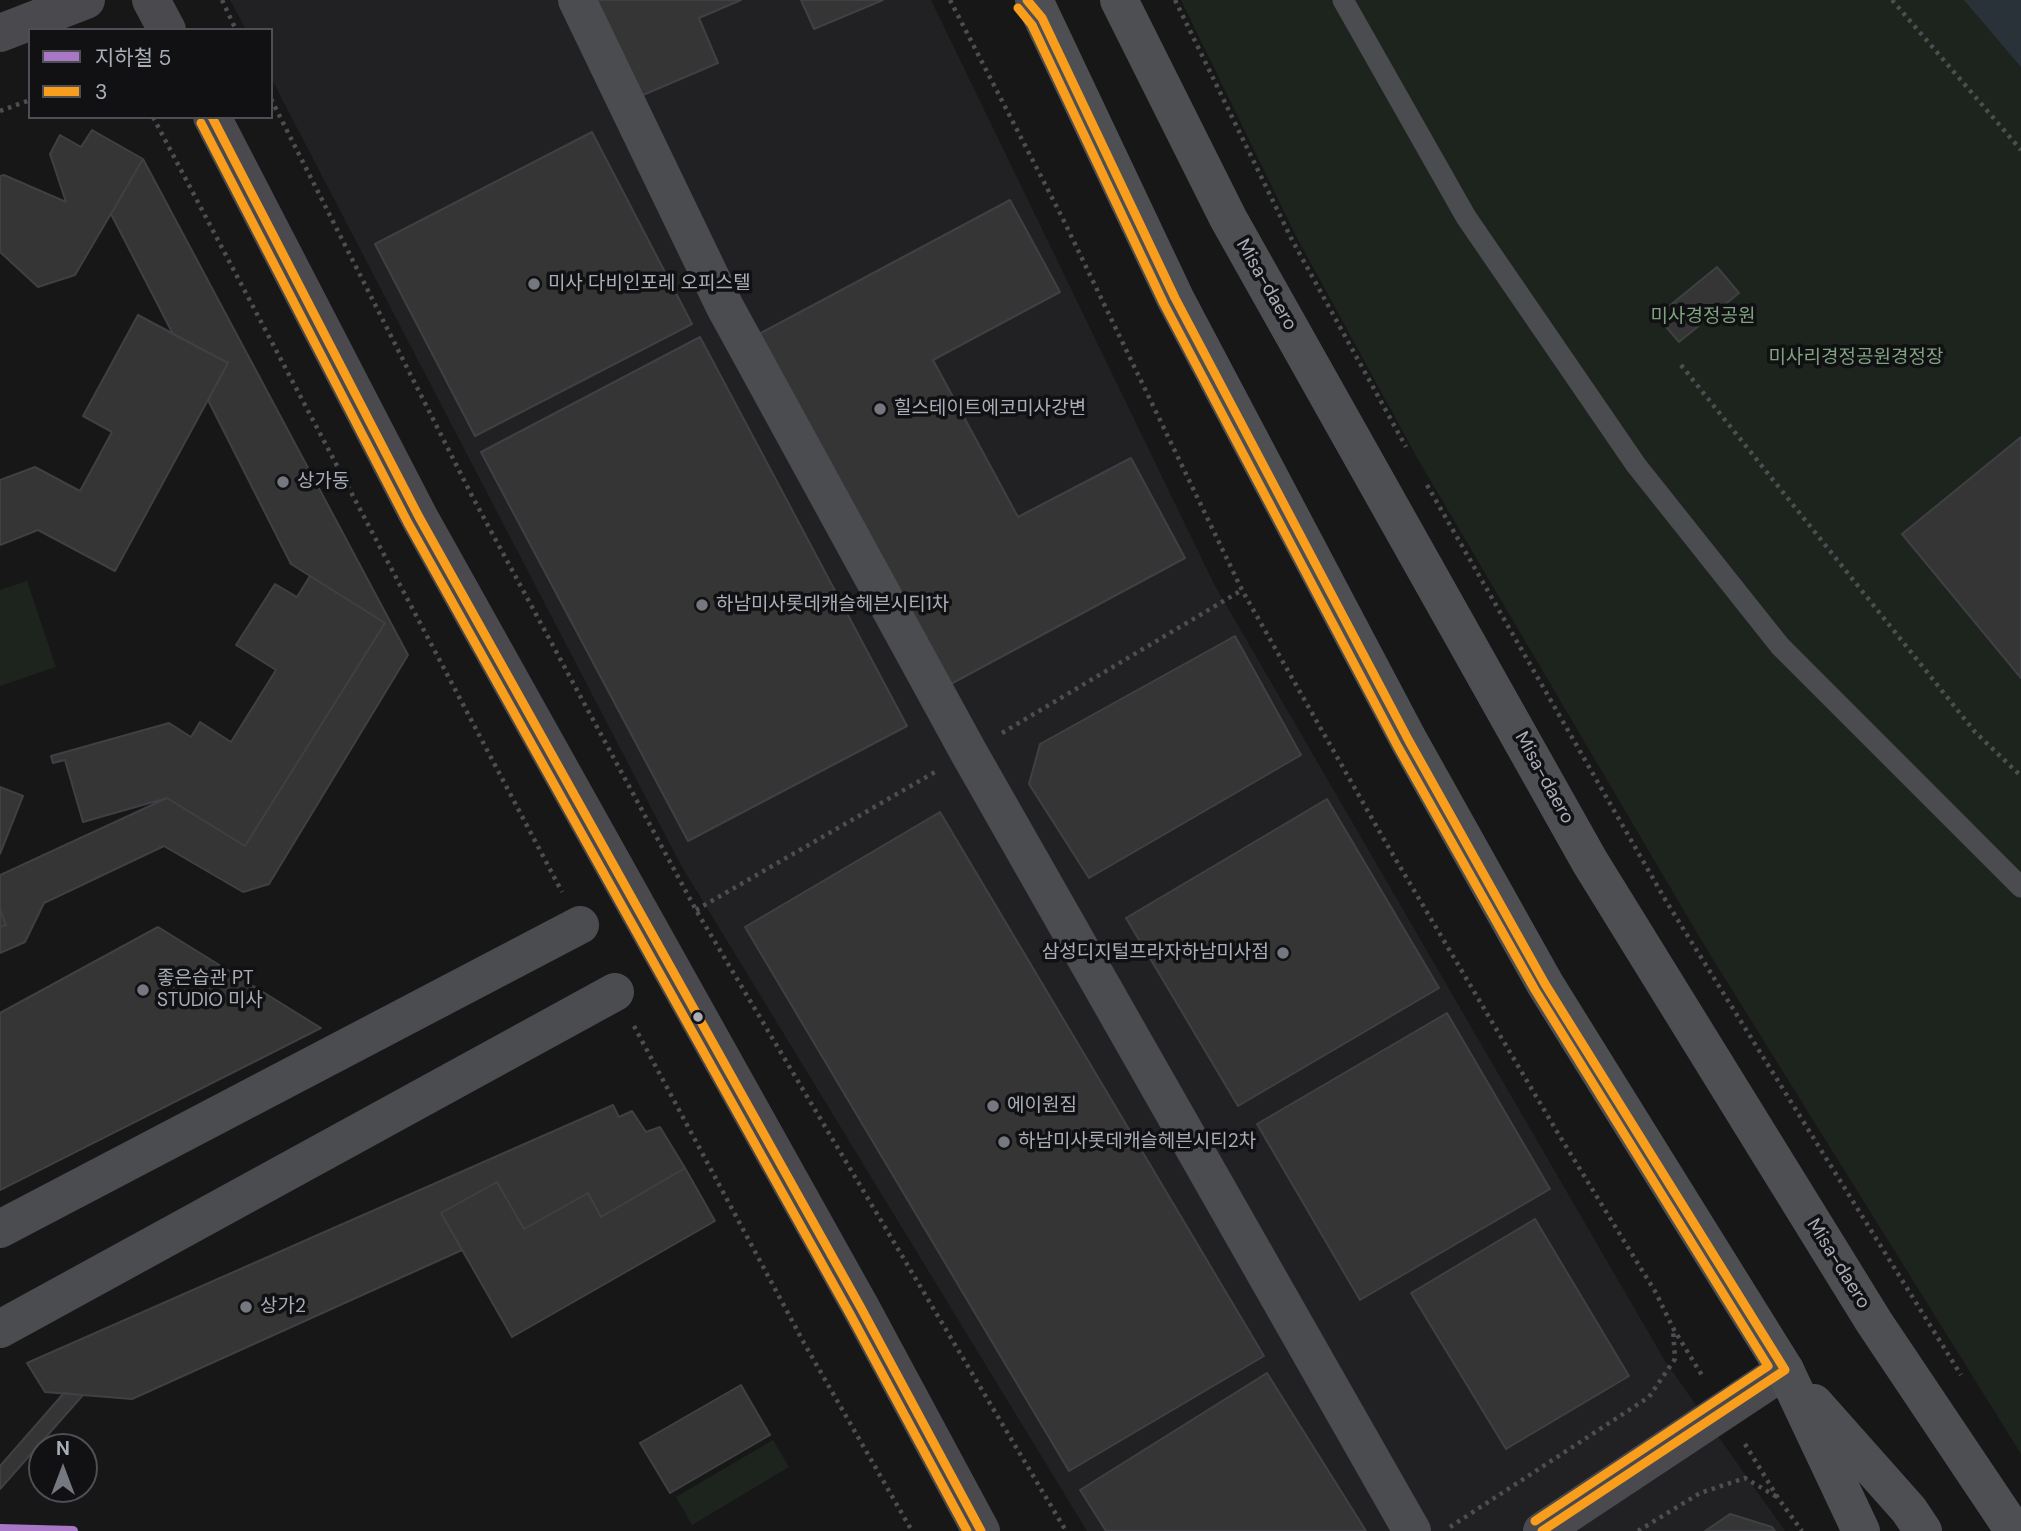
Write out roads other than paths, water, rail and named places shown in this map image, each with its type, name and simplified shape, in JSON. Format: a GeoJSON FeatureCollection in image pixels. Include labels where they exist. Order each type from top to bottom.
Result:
{"type":"FeatureCollection","features":[{"type":"Feature","properties":{"kind":"main road","name":"Misa-daero"},"geometry":{"type":"LineString","coordinates":[[1119,0],[1228,218],[1590,862],[1867,1310],[2014,1531]]}},
{"type":"Feature","properties":{"kind":"main road"},"geometry":{"type":"LineString","coordinates":[[1034,6],[1175,298],[1409,741],[1545,984],[1785,1370],[1861,1531]]}},
{"type":"Feature","properties":{"kind":"main road"},"geometry":{"type":"LineString","coordinates":[[1785,1370],[1909,1510],[1923,1531]]}},
{"type":"Feature","properties":{"kind":"street"},"geometry":{"type":"LineString","coordinates":[[0,33],[86,0]]}},
{"type":"Feature","properties":{"kind":"street"},"geometry":{"type":"LineString","coordinates":[[151,0],[166,28]]}},
{"type":"Feature","properties":{"kind":"street"},"geometry":{"type":"LineString","coordinates":[[577,0],[731,319],[969,753],[1412,1531]]}},
{"type":"Feature","properties":{"kind":"street"},"geometry":{"type":"LineString","coordinates":[[213,119],[419,517],[861,1308],[981,1531]]}},
{"type":"Feature","properties":{"kind":"street"},"geometry":{"type":"LineString","coordinates":[[0,1228],[580,925]]}},
{"type":"Feature","properties":{"kind":"street"},"geometry":{"type":"LineString","coordinates":[[0,1329],[615,992]]}},
{"type":"Feature","properties":{"kind":"street"},"geometry":{"type":"LineString","coordinates":[[1542,1531],[1785,1370]]}},
{"type":"Feature","properties":{"kind":"lane"},"geometry":{"type":"LineString","coordinates":[[1343,0],[1466,217],[1636,466],[1780,646],[2021,887]]}},
{"type":"Feature","properties":{"kind":"metro line","name":"5"},"geometry":{"type":"LineString","coordinates":[[0,1529],[73,1531]]}},
{"type":"Feature","properties":{"kind":"place","name":"미사 다비인포레 오피스텔"},"geometry":{"type":"Point","coordinates":[534,284]}},
{"type":"Feature","properties":{"kind":"place","name":"힐스테이트에코미사강변"},"geometry":{"type":"Point","coordinates":[880,409]}},
{"type":"Feature","properties":{"kind":"place","name":"상가동"},"geometry":{"type":"Point","coordinates":[283,482]}},
{"type":"Feature","properties":{"kind":"place","name":"하남미사롯데캐슬헤븐시티1차"},"geometry":{"type":"Point","coordinates":[702,605]}},
{"type":"Feature","properties":{"kind":"place","name":"삼성디지털프라자하남미사점"},"geometry":{"type":"Point","coordinates":[1283,953]}},
{"type":"Feature","properties":{"kind":"place","name":"좋은습관 PT STUDIO 미사"},"geometry":{"type":"Point","coordinates":[143,990]}},
{"type":"Feature","properties":{"kind":"place","name":"에이원짐"},"geometry":{"type":"Point","coordinates":[993,1106]}},
{"type":"Feature","properties":{"kind":"place","name":"하남미사롯데캐슬헤븐시티2차"},"geometry":{"type":"Point","coordinates":[1004,1142]}},
{"type":"Feature","properties":{"kind":"place","name":"상가2"},"geometry":{"type":"Point","coordinates":[246,1307]}},
{"type":"Feature","properties":{"kind":"park label","name":"미사경정공원"},"geometry":{"type":"Point","coordinates":[1703,317]}},
{"type":"Feature","properties":{"kind":"park label","name":"미사리경정공원경정장"},"geometry":{"type":"Point","coordinates":[1856,358]}}]}
